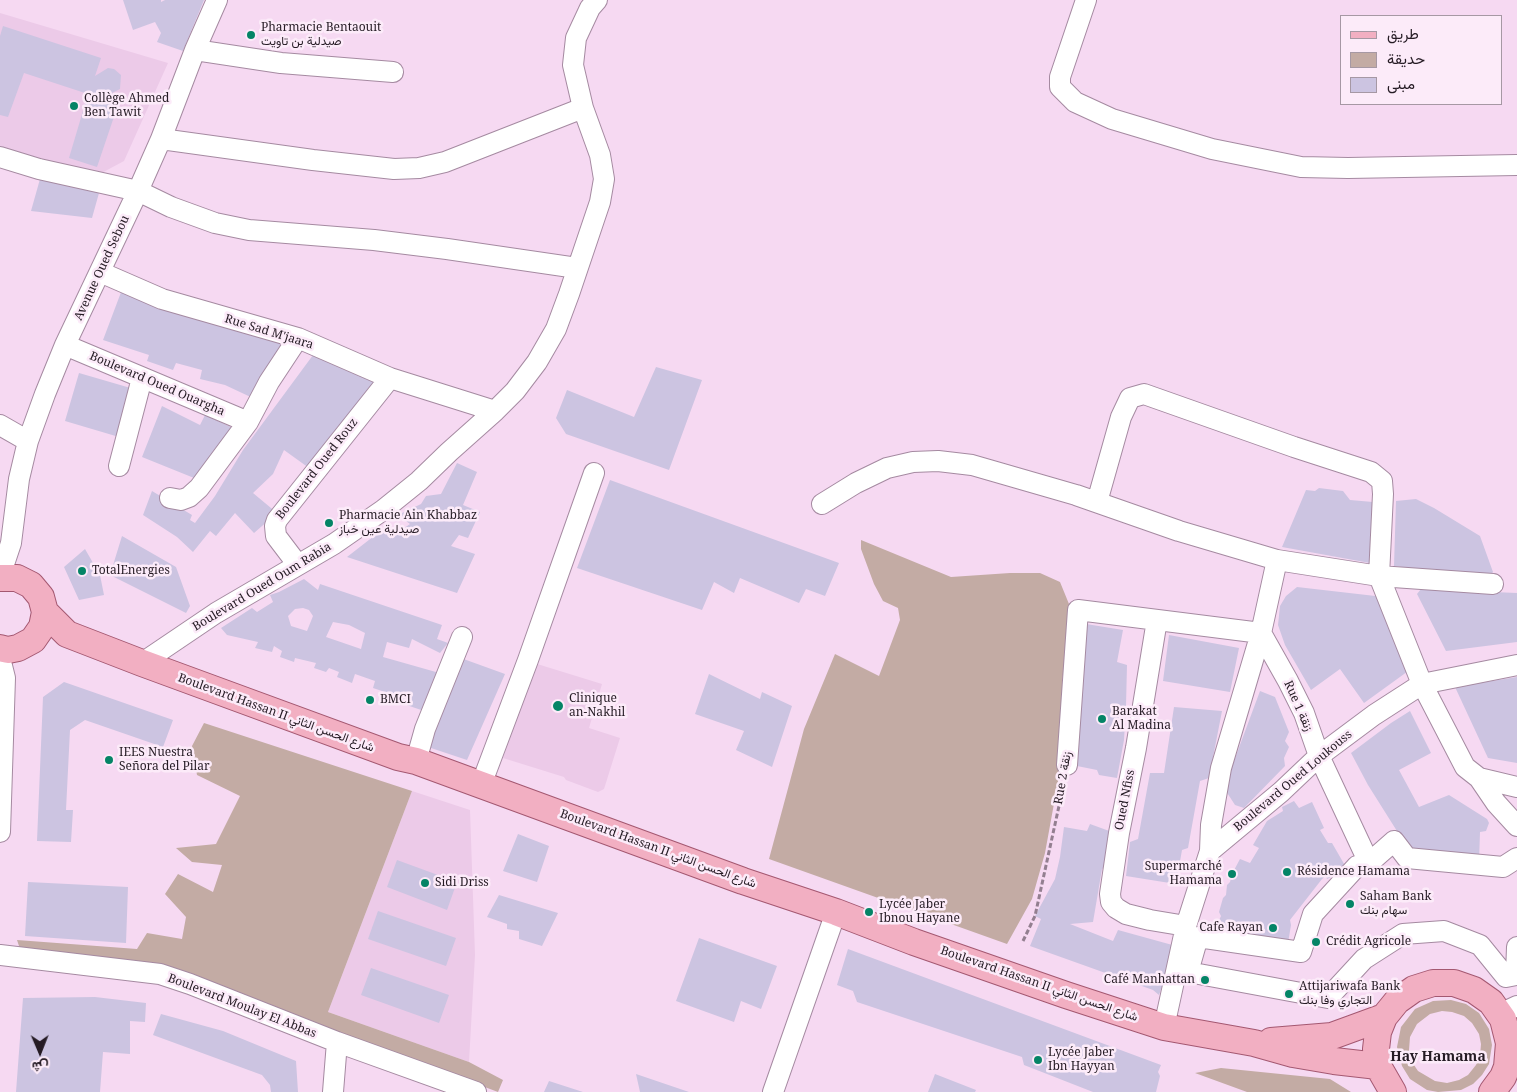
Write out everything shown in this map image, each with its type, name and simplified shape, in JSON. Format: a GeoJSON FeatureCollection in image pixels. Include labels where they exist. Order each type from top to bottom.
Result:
{"type":"FeatureCollection","features":[{"type":"Feature","properties":{"kind":"main road"},"geometry":{"type":"LineString","coordinates":[[6,577],[31,585],[41,597],[45,612],[42,628],[13,649]]}},
{"type":"Feature","properties":{"kind":"main road","name":"Boulevard Hassan II شارع الحسن الثاني"},"geometry":{"type":"LineString","coordinates":[[45,612],[67,634],[142,663],[398,758],[416,761],[743,881],[836,912],[1048,989],[1164,1027],[1254,1043],[1293,1054],[1378,1066]]}},
{"type":"Feature","properties":{"kind":"main road"},"geometry":{"type":"LineString","coordinates":[[13,649],[67,634]]}},
{"type":"Feature","properties":{"kind":"main road"},"geometry":{"type":"LineString","coordinates":[[1393,1092],[1378,1066],[1376,1049],[1378,1032],[1384,1017],[1397,1000],[1414,988],[1434,982],[1454,983],[1474,990],[1505,1012],[1509,1042],[1503,1080]]}},
{"type":"Feature","properties":{"kind":"main road","name":"Boulevard Hassan II شارع الحسن الثاني"},"geometry":{"type":"LineString","coordinates":[[1254,1043],[1332,1036],[1384,1017]]}},
{"type":"Feature","properties":{"kind":"street","name":"Avenue Oued Sebou"},"geometry":{"type":"LineString","coordinates":[[6,577],[19,479],[28,441],[65,345],[161,139],[195,50],[217,0]]}},
{"type":"Feature","properties":{"kind":"street","name":"Boulevard Oued Oum Rabia"},"geometry":{"type":"LineString","coordinates":[[142,663],[216,613],[334,544],[383,510],[419,481],[495,411],[515,391],[537,362],[556,329],[569,294],[598,210],[604,179],[600,155],[583,108],[573,65],[576,38],[590,8],[598,0]]}},
{"type":"Feature","properties":{"kind":"street"},"geometry":{"type":"LineString","coordinates":[[1086,0],[1060,77],[1060,87],[1075,102],[1112,119],[1212,149],[1301,167],[1517,165]]}},
{"type":"Feature","properties":{"kind":"street"},"geometry":{"type":"LineString","coordinates":[[195,50],[281,63],[393,72]]}},
{"type":"Feature","properties":{"kind":"street"},"geometry":{"type":"LineString","coordinates":[[161,139],[340,163],[394,169],[419,168],[454,159],[583,108]]}},
{"type":"Feature","properties":{"kind":"street"},"geometry":{"type":"LineString","coordinates":[[0,157],[138,191],[171,207],[215,223],[249,230],[411,244],[577,268]]}},
{"type":"Feature","properties":{"kind":"street","name":"Rue Sad M'jaara"},"geometry":{"type":"LineString","coordinates":[[100,272],[162,299],[298,338],[390,378],[495,411]]}},
{"type":"Feature","properties":{"kind":"street"},"geometry":{"type":"LineString","coordinates":[[170,498],[181,500],[189,497],[199,488],[248,422],[269,382],[298,338]]}},
{"type":"Feature","properties":{"kind":"street","name":"Boulevard Oued Ouargha"},"geometry":{"type":"LineString","coordinates":[[65,345],[248,422]]}},
{"type":"Feature","properties":{"kind":"street"},"geometry":{"type":"LineString","coordinates":[[119,466],[142,378]]}},
{"type":"Feature","properties":{"kind":"street","name":"Boulevard Oued Rouz"},"geometry":{"type":"LineString","coordinates":[[298,565],[276,536],[275,526],[277,520],[390,378]]}},
{"type":"Feature","properties":{"kind":"street"},"geometry":{"type":"LineString","coordinates":[[1097,502],[1122,417],[1130,398],[1144,394],[1371,472],[1382,481],[1379,576],[1422,684],[1465,767],[1479,778],[1496,803],[1517,826]]}},
{"type":"Feature","properties":{"kind":"street"},"geometry":{"type":"LineString","coordinates":[[1,424],[28,441]]}},
{"type":"Feature","properties":{"kind":"street"},"geometry":{"type":"LineString","coordinates":[[822,504],[856,483],[887,468],[913,462],[938,461],[972,465],[1097,502],[1178,531],[1277,560],[1379,576],[1492,584]]}},
{"type":"Feature","properties":{"kind":"street"},"geometry":{"type":"LineString","coordinates":[[481,785],[528,660],[594,473]]}},
{"type":"Feature","properties":{"kind":"street"},"geometry":{"type":"LineString","coordinates":[[1164,1027],[1186,926],[1210,851],[1211,825],[1221,768],[1261,632],[1277,560]]}},
{"type":"Feature","properties":{"kind":"street","name":"Rue 2 زنقة"},"geometry":{"type":"LineString","coordinates":[[1067,765],[1078,610],[1157,620]]}},
{"type":"Feature","properties":{"kind":"street"},"geometry":{"type":"LineString","coordinates":[[1157,620],[1261,632]]}},
{"type":"Feature","properties":{"kind":"street","name":"Oued Nfiss"},"geometry":{"type":"LineString","coordinates":[[1157,620],[1136,748],[1114,861],[1110,894],[1111,902],[1116,908],[1126,914],[1186,926]]}},
{"type":"Feature","properties":{"kind":"street","name":"Rue 1 زنقة"},"geometry":{"type":"LineString","coordinates":[[1261,632],[1300,705],[1319,756],[1369,863]]}},
{"type":"Feature","properties":{"kind":"street"},"geometry":{"type":"LineString","coordinates":[[416,761],[425,729],[462,638]]}},
{"type":"Feature","properties":{"kind":"street"},"geometry":{"type":"LineString","coordinates":[[0,832],[5,678],[13,649]]}},
{"type":"Feature","properties":{"kind":"street","name":"Boulevard Oued Loukouss"},"geometry":{"type":"LineString","coordinates":[[1210,851],[1281,792],[1319,756],[1374,715],[1422,684],[1517,665]]}},
{"type":"Feature","properties":{"kind":"street"},"geometry":{"type":"LineString","coordinates":[[1479,778],[1517,787]]}},
{"type":"Feature","properties":{"kind":"street"},"geometry":{"type":"LineString","coordinates":[[1517,858],[1503,867],[1407,858],[1394,841],[1369,863],[1357,866],[1313,914],[1301,952],[1198,937],[1188,972],[1328,998],[1364,959],[1402,934],[1444,931],[1480,945],[1506,977],[1516,975],[1517,947]]}},
{"type":"Feature","properties":{"kind":"street"},"geometry":{"type":"LineString","coordinates":[[773,1092],[836,912]]}},
{"type":"Feature","properties":{"kind":"street","name":"Boulevard Moulay El Abbas"},"geometry":{"type":"LineString","coordinates":[[0,955],[160,974],[337,1042],[476,1092]]}},
{"type":"Feature","properties":{"kind":"street"},"geometry":{"type":"LineString","coordinates":[[1505,1012],[1507,989],[1517,978]]}},
{"type":"Feature","properties":{"kind":"street"},"geometry":{"type":"LineString","coordinates":[[333,1092],[337,1042]]}},
{"type":"Feature","properties":{"kind":"path","name":"Rue 2 زنقة"},"geometry":{"type":"LineString","coordinates":[[1024,941],[1035,916],[1067,765]]}},
{"type":"Feature","properties":{"kind":"shaded area","name":"Collège Ahmed Ben Tawit"},"geometry":{"type":"Polygon","coordinates":[[[0,13],[168,63],[124,161],[96,176],[0,148],[0,13]]]}},
{"type":"Feature","properties":{"kind":"shaded area","name":"Clinique an-Nakhil"},"geometry":{"type":"Polygon","coordinates":[[[534,663],[602,684],[589,728],[620,738],[604,789],[598,792],[566,780],[564,777],[503,758],[534,663]]]}},
{"type":"Feature","properties":{"kind":"shaded area","name":"Sidi Driss"},"geometry":{"type":"Polygon","coordinates":[[[412,791],[470,810],[475,955],[469,1062],[328,1012],[412,791]]]}},
{"type":"Feature","properties":{"kind":"green space"},"geometry":{"type":"Polygon","coordinates":[[[861,540],[951,577],[1040,573],[1060,582],[1069,604],[1070,624],[1062,682],[1061,765],[1045,853],[1032,899],[1007,944],[769,859],[804,729],[835,654],[879,676],[900,620],[898,608],[883,601],[874,584],[861,549],[861,540]]]}},
{"type":"Feature","properties":{"kind":"green space"},"geometry":{"type":"Polygon","coordinates":[[[204,723],[412,791],[328,1012],[469,1062],[503,1080],[498,1092],[167,967],[20,949],[17,940],[137,949],[147,933],[182,939],[186,917],[165,894],[178,874],[213,892],[222,865],[192,862],[176,848],[216,844],[240,796],[197,775],[192,746],[204,723]]]}},
{"type":"Feature","properties":{"kind":"green space"},"geometry":{"type":"Polygon","coordinates":[[[1451,1000],[1466,1004],[1479,1013],[1489,1029],[1492,1045],[1489,1064],[1473,1084],[1461,1090],[1438,1092],[1427,1090],[1410,1079],[1402,1066],[1397,1047],[1401,1027],[1415,1009],[1433,1001],[1451,1000]],[[1442,1011],[1430,1014],[1417,1024],[1410,1037],[1409,1050],[1412,1062],[1418,1071],[1435,1081],[1447,1083],[1468,1075],[1480,1056],[1481,1044],[1479,1034],[1472,1023],[1464,1016],[1442,1011]]]}},
{"type":"Feature","properties":{"kind":"green space"},"geometry":{"type":"Polygon","coordinates":[[[1221,1068],[1330,1079],[1351,1092],[1247,1092],[1195,1073],[1221,1068]]]}},
{"type":"Feature","properties":{"kind":"building"},"geometry":{"type":"Polygon","coordinates":[[[123,0],[161,0],[161,2],[165,0],[204,0],[183,51],[157,42],[161,33],[155,22],[133,30],[123,0]]]}},
{"type":"Feature","properties":{"kind":"building"},"geometry":{"type":"Polygon","coordinates":[[[3,26],[101,58],[95,76],[108,68],[114,69],[121,75],[120,89],[112,93],[121,96],[97,167],[69,158],[88,94],[24,73],[8,117],[0,115],[0,36],[3,26]]]}},
{"type":"Feature","properties":{"kind":"building"},"geometry":{"type":"Polygon","coordinates":[[[40,179],[99,193],[92,218],[31,211],[40,179]]]}},
{"type":"Feature","properties":{"kind":"building"},"geometry":{"type":"Polygon","coordinates":[[[123,287],[284,343],[257,400],[225,385],[200,379],[202,370],[176,363],[173,370],[147,361],[149,355],[103,340],[123,287]]]}},
{"type":"Feature","properties":{"kind":"building"},"geometry":{"type":"Polygon","coordinates":[[[316,351],[380,379],[309,468],[284,450],[273,474],[253,493],[277,513],[254,533],[235,513],[216,536],[210,531],[193,552],[177,537],[143,515],[152,491],[192,515],[190,520],[195,523],[215,496],[243,450],[316,351]]]}},
{"type":"Feature","properties":{"kind":"building"},"geometry":{"type":"Polygon","coordinates":[[[656,367],[702,380],[669,470],[566,434],[556,418],[567,390],[634,417],[656,367]]]}},
{"type":"Feature","properties":{"kind":"building"},"geometry":{"type":"Polygon","coordinates":[[[79,373],[134,389],[119,437],[65,421],[79,373]]]}},
{"type":"Feature","properties":{"kind":"building"},"geometry":{"type":"Polygon","coordinates":[[[162,406],[200,425],[205,415],[233,428],[199,480],[142,457],[162,406]]]}},
{"type":"Feature","properties":{"kind":"building"},"geometry":{"type":"Polygon","coordinates":[[[457,463],[477,472],[463,505],[480,512],[468,538],[459,535],[451,546],[475,554],[457,593],[347,557],[383,529],[390,538],[410,524],[398,515],[421,504],[426,496],[441,494],[457,463]]]}},
{"type":"Feature","properties":{"kind":"building"},"geometry":{"type":"Polygon","coordinates":[[[610,480],[839,563],[825,596],[806,589],[799,603],[740,578],[734,593],[714,582],[702,610],[577,568],[610,480]]]}},
{"type":"Feature","properties":{"kind":"building"},"geometry":{"type":"Polygon","coordinates":[[[1319,488],[1343,491],[1350,500],[1373,502],[1370,563],[1282,547],[1306,490],[1315,491],[1319,488]]]}},
{"type":"Feature","properties":{"kind":"building"},"geometry":{"type":"Polygon","coordinates":[[[1416,499],[1480,536],[1493,572],[1488,578],[1394,566],[1396,501],[1416,499]]]}},
{"type":"Feature","properties":{"kind":"building"},"geometry":{"type":"Polygon","coordinates":[[[122,536],[176,567],[190,606],[186,613],[110,575],[122,536]]]}},
{"type":"Feature","properties":{"kind":"building","name":"TotalEnergies"},"geometry":{"type":"Polygon","coordinates":[[[85,549],[100,575],[104,595],[79,600],[64,567],[85,549]]]}},
{"type":"Feature","properties":{"kind":"building"},"geometry":{"type":"Polygon","coordinates":[[[304,579],[318,590],[320,584],[442,625],[437,639],[448,643],[440,653],[412,639],[409,648],[387,642],[383,657],[443,674],[427,712],[386,698],[388,693],[373,688],[375,681],[355,674],[352,683],[337,677],[339,672],[329,668],[326,672],[314,668],[316,663],[295,658],[294,662],[280,657],[282,651],[274,646],[272,652],[255,648],[258,642],[227,635],[221,628],[252,608],[257,612],[273,602],[270,595],[304,579]],[[303,608],[295,609],[288,616],[291,626],[307,631],[313,616],[309,610],[303,608]],[[333,622],[326,637],[361,649],[365,633],[349,625],[333,622]]]}},
{"type":"Feature","properties":{"kind":"building"},"geometry":{"type":"Polygon","coordinates":[[[1297,587],[1384,597],[1411,669],[1364,703],[1340,669],[1311,690],[1285,645],[1278,625],[1280,606],[1286,596],[1297,587]]]}},
{"type":"Feature","properties":{"kind":"building"},"geometry":{"type":"Polygon","coordinates":[[[1421,589],[1517,593],[1517,642],[1446,651],[1417,594],[1421,589]]]}},
{"type":"Feature","properties":{"kind":"building"},"geometry":{"type":"Polygon","coordinates":[[[1080,623],[1123,630],[1117,662],[1127,665],[1126,706],[1124,740],[1117,778],[1099,775],[1097,770],[1077,766],[1080,623]]]}},
{"type":"Feature","properties":{"kind":"building"},"geometry":{"type":"Polygon","coordinates":[[[1169,635],[1239,648],[1230,692],[1163,681],[1169,635]]]}},
{"type":"Feature","properties":{"kind":"building"},"geometry":{"type":"Polygon","coordinates":[[[458,657],[505,674],[467,760],[425,746],[458,657]]]}},
{"type":"Feature","properties":{"kind":"building"},"geometry":{"type":"Polygon","coordinates":[[[709,674],[760,699],[762,692],[792,706],[772,767],[736,750],[744,731],[695,714],[709,674]]]}},
{"type":"Feature","properties":{"kind":"building"},"geometry":{"type":"Polygon","coordinates":[[[1517,677],[1517,763],[1488,758],[1455,687],[1517,677]]]}},
{"type":"Feature","properties":{"kind":"building"},"geometry":{"type":"Polygon","coordinates":[[[64,682],[173,720],[163,747],[85,720],[70,730],[66,810],[73,810],[71,842],[37,841],[43,697],[64,682]]]}},
{"type":"Feature","properties":{"kind":"building"},"geometry":{"type":"Polygon","coordinates":[[[1260,691],[1275,697],[1289,732],[1285,741],[1289,747],[1284,758],[1285,766],[1244,808],[1235,805],[1224,788],[1260,691]]]}},
{"type":"Feature","properties":{"kind":"building"},"geometry":{"type":"Polygon","coordinates":[[[1174,707],[1222,711],[1209,778],[1200,781],[1188,848],[1182,850],[1176,884],[1126,876],[1130,842],[1138,839],[1150,773],[1164,773],[1174,707]]]}},
{"type":"Feature","properties":{"kind":"building"},"geometry":{"type":"Polygon","coordinates":[[[1410,711],[1431,753],[1399,770],[1419,807],[1449,795],[1487,819],[1489,823],[1486,831],[1480,832],[1479,862],[1407,847],[1368,785],[1351,753],[1410,711]]]}},
{"type":"Feature","properties":{"kind":"building","name":"Résidence Hamama"},"geometry":{"type":"Polygon","coordinates":[[[1294,801],[1299,808],[1312,802],[1324,828],[1320,830],[1328,843],[1332,843],[1347,869],[1327,879],[1326,876],[1322,879],[1290,920],[1288,943],[1216,927],[1221,916],[1219,912],[1223,898],[1226,895],[1227,885],[1240,859],[1250,863],[1259,848],[1253,845],[1267,821],[1283,811],[1282,807],[1294,801]]]}},
{"type":"Feature","properties":{"kind":"building"},"geometry":{"type":"Polygon","coordinates":[[[1090,824],[1112,832],[1107,866],[1102,869],[1093,922],[1070,924],[1113,941],[1118,930],[1176,946],[1159,995],[1153,990],[1030,946],[1041,919],[1035,916],[1055,879],[1064,827],[1087,831],[1090,824]]]}},
{"type":"Feature","properties":{"kind":"building"},"geometry":{"type":"Polygon","coordinates":[[[518,834],[549,846],[537,882],[503,871],[518,834]]]}},
{"type":"Feature","properties":{"kind":"building"},"geometry":{"type":"Polygon","coordinates":[[[397,860],[457,882],[447,910],[387,887],[397,860]]]}},
{"type":"Feature","properties":{"kind":"building"},"geometry":{"type":"Polygon","coordinates":[[[28,882],[128,887],[126,943],[25,936],[28,882]]]}},
{"type":"Feature","properties":{"kind":"building"},"geometry":{"type":"Polygon","coordinates":[[[499,895],[558,913],[542,946],[519,939],[519,931],[507,929],[507,924],[487,917],[499,895]]]}},
{"type":"Feature","properties":{"kind":"building"},"geometry":{"type":"Polygon","coordinates":[[[378,911],[456,938],[446,966],[368,939],[378,911]]]}},
{"type":"Feature","properties":{"kind":"building"},"geometry":{"type":"Polygon","coordinates":[[[699,938],[777,966],[761,1009],[741,1001],[734,1022],[676,1001],[699,938]]]}},
{"type":"Feature","properties":{"kind":"building"},"geometry":{"type":"Polygon","coordinates":[[[848,949],[1161,1065],[1158,1072],[1160,1076],[1156,1092],[1093,1092],[1024,1065],[1022,1057],[857,1002],[853,991],[837,985],[848,949]]]}},
{"type":"Feature","properties":{"kind":"building"},"geometry":{"type":"Polygon","coordinates":[[[371,968],[449,995],[439,1023],[361,995],[371,968]]]}},
{"type":"Feature","properties":{"kind":"building"},"geometry":{"type":"Polygon","coordinates":[[[95,997],[146,1003],[145,1022],[130,1021],[130,1054],[103,1052],[100,1092],[16,1092],[23,998],[95,997]]]}},
{"type":"Feature","properties":{"kind":"building"},"geometry":{"type":"Polygon","coordinates":[[[161,1014],[223,1031],[296,1061],[298,1092],[271,1092],[270,1085],[262,1075],[153,1035],[161,1014]]]}},
{"type":"Feature","properties":{"kind":"building"},"geometry":{"type":"Polygon","coordinates":[[[636,1074],[689,1092],[640,1092],[636,1074]]]}},
{"type":"Feature","properties":{"kind":"building"},"geometry":{"type":"Polygon","coordinates":[[[935,1074],[976,1090],[975,1092],[928,1092],[935,1074]]]}},
{"type":"Feature","properties":{"kind":"building"},"geometry":{"type":"Polygon","coordinates":[[[549,1081],[583,1092],[544,1092],[549,1081]]]}},
{"type":"Feature","properties":{"kind":"place","name":"Pharmacie Bentaouit صيدلية بن تاويت"},"geometry":{"type":"Point","coordinates":[251,35]}},
{"type":"Feature","properties":{"kind":"place","name":"Collège Ahmed Ben Tawit"},"geometry":{"type":"Point","coordinates":[74,106]}},
{"type":"Feature","properties":{"kind":"place","name":"Pharmacie Ain Khabbaz صيدلية عين خباز"},"geometry":{"type":"Point","coordinates":[329,523]}},
{"type":"Feature","properties":{"kind":"place","name":"TotalEnergies"},"geometry":{"type":"Point","coordinates":[82,571]}},
{"type":"Feature","properties":{"kind":"place","name":"BMCI"},"geometry":{"type":"Point","coordinates":[370,700]}},
{"type":"Feature","properties":{"kind":"place","name":"Clinique an-Nakhil"},"geometry":{"type":"Point","coordinates":[558,706]}},
{"type":"Feature","properties":{"kind":"place","name":"Barakat Al Madina"},"geometry":{"type":"Point","coordinates":[1102,719]}},
{"type":"Feature","properties":{"kind":"place","name":"IEES Nuestra Señora del Pilar"},"geometry":{"type":"Point","coordinates":[109,760]}},
{"type":"Feature","properties":{"kind":"place","name":"Résidence Hamama"},"geometry":{"type":"Point","coordinates":[1287,872]}},
{"type":"Feature","properties":{"kind":"place","name":"Supermarché Hamama"},"geometry":{"type":"Point","coordinates":[1232,874]}},
{"type":"Feature","properties":{"kind":"place","name":"Sidi Driss"},"geometry":{"type":"Point","coordinates":[425,883]}},
{"type":"Feature","properties":{"kind":"place","name":"Saham Bank سهام بنك"},"geometry":{"type":"Point","coordinates":[1350,904]}},
{"type":"Feature","properties":{"kind":"place","name":"Lycée Jaber Ibnou Hayane"},"geometry":{"type":"Point","coordinates":[869,912]}},
{"type":"Feature","properties":{"kind":"place","name":"Cafe Rayan"},"geometry":{"type":"Point","coordinates":[1273,928]}},
{"type":"Feature","properties":{"kind":"place","name":"Crédit Agricole"},"geometry":{"type":"Point","coordinates":[1316,942]}},
{"type":"Feature","properties":{"kind":"place","name":"Café Manhattan"},"geometry":{"type":"Point","coordinates":[1205,980]}},
{"type":"Feature","properties":{"kind":"place","name":"Attijariwafa Bank التجاري وفا بنك"},"geometry":{"type":"Point","coordinates":[1289,994]}},
{"type":"Feature","properties":{"kind":"place","name":"Lycée Jaber Ibn Hayyan"},"geometry":{"type":"Point","coordinates":[1038,1060]}},
{"type":"Feature","properties":{"kind":"district","name":"Hay Hamama"},"geometry":{"type":"Point","coordinates":[1438,1057]}}]}
